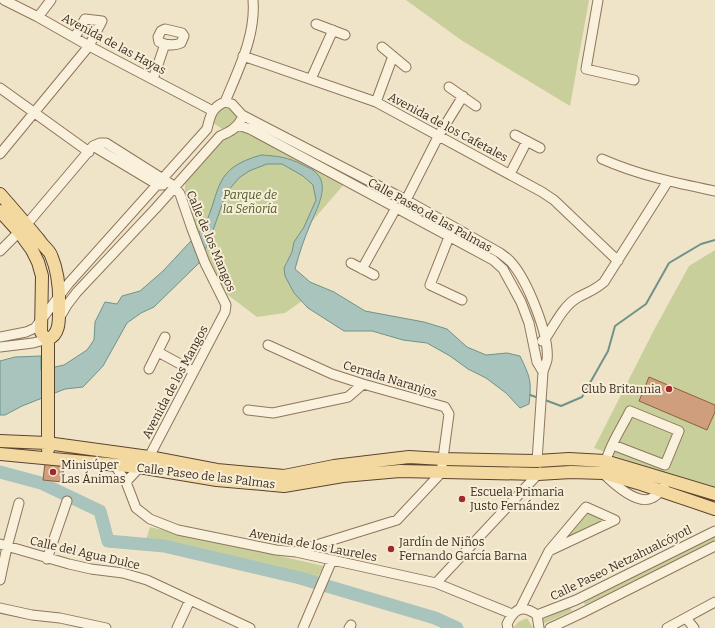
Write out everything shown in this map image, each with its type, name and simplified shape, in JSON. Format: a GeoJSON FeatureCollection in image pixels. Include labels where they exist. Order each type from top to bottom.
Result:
{"type":"FeatureCollection","features":[{"type":"Feature","properties":{"kind":"main road"},"geometry":{"type":"LineString","coordinates":[[0,194],[23,228],[38,262],[42,276],[41,332],[44,337],[48,339]]}},
{"type":"Feature","properties":{"kind":"main road"},"geometry":{"type":"LineString","coordinates":[[0,211],[23,228],[51,254],[57,271],[59,319],[58,328],[52,338],[48,339]]}},
{"type":"Feature","properties":{"kind":"main road"},"geometry":{"type":"LineString","coordinates":[[48,339],[48,458]]}},
{"type":"Feature","properties":{"kind":"main road","name":"Calle Paseo de las Palmas"},"geometry":{"type":"LineString","coordinates":[[0,440],[47,442],[149,457],[218,470],[284,476],[334,466],[409,457],[443,459],[569,459],[670,480],[715,494]]}},
{"type":"Feature","properties":{"kind":"main road","name":"Calle Paseo de las Palmas"},"geometry":{"type":"LineString","coordinates":[[0,454],[114,464],[217,480],[284,486],[368,473],[400,471],[538,474],[604,467],[661,491],[715,510]]}},
{"type":"Feature","properties":{"kind":"street","name":"Avenida de las Hayas"},"geometry":{"type":"LineString","coordinates":[[4,0],[213,111]]}},
{"type":"Feature","properties":{"kind":"street"},"geometry":{"type":"LineString","coordinates":[[38,17],[52,0]]}},
{"type":"Feature","properties":{"kind":"street"},"geometry":{"type":"LineString","coordinates":[[0,337],[31,331],[35,328],[41,318],[69,283],[208,129],[213,111],[217,105],[225,102],[243,56],[252,27],[254,0]]}},
{"type":"Feature","properties":{"kind":"street"},"geometry":{"type":"LineString","coordinates":[[598,0],[586,70],[634,80]]}},
{"type":"Feature","properties":{"kind":"street"},"geometry":{"type":"LineString","coordinates":[[0,154],[89,46],[102,21],[85,20],[75,37]]}},
{"type":"Feature","properties":{"kind":"street"},"geometry":{"type":"LineString","coordinates":[[316,24],[345,35]]}},
{"type":"Feature","properties":{"kind":"street"},"geometry":{"type":"LineString","coordinates":[[311,79],[333,30]]}},
{"type":"Feature","properties":{"kind":"street"},"geometry":{"type":"LineString","coordinates":[[153,79],[165,44]]}},
{"type":"Feature","properties":{"kind":"street"},"geometry":{"type":"LineString","coordinates":[[382,47],[406,66]]}},
{"type":"Feature","properties":{"kind":"street","name":"Avenida de los Cafetales"},"geometry":{"type":"LineString","coordinates":[[243,56],[376,102],[510,174],[554,200],[618,261]]}},
{"type":"Feature","properties":{"kind":"street"},"geometry":{"type":"LineString","coordinates":[[376,102],[393,56]]}},
{"type":"Feature","properties":{"kind":"street"},"geometry":{"type":"LineString","coordinates":[[449,87],[476,106]]}},
{"type":"Feature","properties":{"kind":"street"},"geometry":{"type":"LineString","coordinates":[[0,88],[91,149]]}},
{"type":"Feature","properties":{"kind":"street"},"geometry":{"type":"LineString","coordinates":[[406,200],[438,135],[463,96]]}},
{"type":"Feature","properties":{"kind":"street","name":"Calle Paseo de las Palmas"},"geometry":{"type":"LineString","coordinates":[[225,102],[232,104],[242,115],[406,200],[500,253],[510,261],[520,275],[532,297],[540,318],[545,340],[547,360],[543,372],[537,460]]}},
{"type":"Feature","properties":{"kind":"street"},"geometry":{"type":"LineString","coordinates":[[59,319],[66,305],[77,292],[156,208],[220,136],[231,131],[238,125],[242,115]]}},
{"type":"Feature","properties":{"kind":"street","name":"Calle Paseo de las Palmas"},"geometry":{"type":"LineString","coordinates":[[238,125],[250,129],[493,260],[503,269],[521,302],[529,323],[537,362],[543,372]]}},
{"type":"Feature","properties":{"kind":"street"},"geometry":{"type":"LineString","coordinates":[[515,135],[540,148]]}},
{"type":"Feature","properties":{"kind":"street"},"geometry":{"type":"LineString","coordinates":[[510,174],[527,141]]}},
{"type":"Feature","properties":{"kind":"street"},"geometry":{"type":"LineString","coordinates":[[0,251],[23,228],[91,149],[100,143],[106,143],[161,182],[174,186]]}},
{"type":"Feature","properties":{"kind":"street"},"geometry":{"type":"LineString","coordinates":[[602,159],[623,169],[668,181],[715,191]]}},
{"type":"Feature","properties":{"kind":"street"},"geometry":{"type":"LineString","coordinates":[[534,346],[545,340],[568,304],[597,289],[604,282],[668,181]]}},
{"type":"Feature","properties":{"kind":"street","name":"Calle de los Mangos"},"geometry":{"type":"LineString","coordinates":[[174,186],[180,194],[205,263],[226,306]]}},
{"type":"Feature","properties":{"kind":"street"},"geometry":{"type":"LineString","coordinates":[[376,197],[382,188]]}},
{"type":"Feature","properties":{"kind":"street"},"geometry":{"type":"LineString","coordinates":[[362,269],[396,208]]}},
{"type":"Feature","properties":{"kind":"street"},"geometry":{"type":"LineString","coordinates":[[454,227],[448,237],[430,285],[462,300]]}},
{"type":"Feature","properties":{"kind":"street"},"geometry":{"type":"LineString","coordinates":[[351,263],[374,275]]}},
{"type":"Feature","properties":{"kind":"street","name":"Avenida de los Mangos"},"geometry":{"type":"LineString","coordinates":[[139,467],[149,457],[225,312],[226,306]]}},
{"type":"Feature","properties":{"kind":"street"},"geometry":{"type":"LineString","coordinates":[[148,369],[166,337]]}},
{"type":"Feature","properties":{"kind":"street"},"geometry":{"type":"LineString","coordinates":[[0,347],[33,343],[48,339]]}},
{"type":"Feature","properties":{"kind":"street","name":"Cerrada Naranjos"},"geometry":{"type":"LineString","coordinates":[[268,345],[332,374],[448,410],[449,414],[441,472]]}},
{"type":"Feature","properties":{"kind":"street"},"geometry":{"type":"LineString","coordinates":[[158,352],[193,371]]}},
{"type":"Feature","properties":{"kind":"street"},"geometry":{"type":"LineString","coordinates":[[248,410],[273,413],[348,397],[363,384]]}},
{"type":"Feature","properties":{"kind":"street"},"geometry":{"type":"LineString","coordinates":[[604,467],[613,445],[630,411],[679,431],[665,465],[613,445]]}},
{"type":"Feature","properties":{"kind":"street"},"geometry":{"type":"LineString","coordinates":[[436,583],[543,470],[544,466],[542,462],[537,460]]}},
{"type":"Feature","properties":{"kind":"street","name":"Avenida de los Laureles"},"geometry":{"type":"LineString","coordinates":[[114,464],[126,482],[136,508],[150,519],[178,530],[276,550],[296,552],[436,583],[516,611],[530,610],[537,615]]}},
{"type":"Feature","properties":{"kind":"street"},"geometry":{"type":"LineString","coordinates":[[126,482],[139,467]]}},
{"type":"Feature","properties":{"kind":"street"},"geometry":{"type":"LineString","coordinates":[[296,552],[396,520],[441,472]]}},
{"type":"Feature","properties":{"kind":"street"},"geometry":{"type":"LineString","coordinates":[[661,491],[670,480]]}},
{"type":"Feature","properties":{"kind":"street"},"geometry":{"type":"LineString","coordinates":[[46,558],[67,501]]}},
{"type":"Feature","properties":{"kind":"street"},"geometry":{"type":"LineString","coordinates":[[0,580],[4,546],[20,503]]}},
{"type":"Feature","properties":{"kind":"street"},"geometry":{"type":"LineString","coordinates":[[508,628],[507,624],[516,611],[549,551],[586,508],[615,520],[549,551]]}},
{"type":"Feature","properties":{"kind":"street","name":"Calle Paseo Netzahualcóyotl"},"geometry":{"type":"LineString","coordinates":[[537,615],[576,600],[715,531]]}},
{"type":"Feature","properties":{"kind":"street","name":"Calle del Agua Dulce"},"geometry":{"type":"LineString","coordinates":[[4,546],[91,569],[123,573],[148,580],[250,628]]}},
{"type":"Feature","properties":{"kind":"street"},"geometry":{"type":"LineString","coordinates":[[550,628],[715,546]]}},
{"type":"Feature","properties":{"kind":"street"},"geometry":{"type":"LineString","coordinates":[[303,628],[332,560]]}},
{"type":"Feature","properties":{"kind":"street"},"geometry":{"type":"LineString","coordinates":[[177,628],[190,600]]}},
{"type":"Feature","properties":{"kind":"street"},"geometry":{"type":"LineString","coordinates":[[576,600],[582,613]]}},
{"type":"Feature","properties":{"kind":"street"},"geometry":{"type":"LineString","coordinates":[[667,628],[715,602]]}},
{"type":"Feature","properties":{"kind":"street"},"geometry":{"type":"LineString","coordinates":[[0,608],[32,615],[60,618],[106,628]]}},
{"type":"Feature","properties":{"kind":"street"},"geometry":{"type":"LineString","coordinates":[[537,615],[539,628]]}},
{"type":"Feature","properties":{"kind":"street"},"geometry":{"type":"LineString","coordinates":[[686,618],[694,628]]}},
{"type":"Feature","properties":{"kind":"green space"},"geometry":{"type":"Polygon","coordinates":[[[406,0],[589,0],[570,106],[461,40],[406,0]]]}},
{"type":"Feature","properties":{"kind":"green space"},"geometry":{"type":"Polygon","coordinates":[[[224,108],[235,112],[236,117],[233,123],[224,130],[213,123],[216,114],[219,110],[224,108]]]}},
{"type":"Feature","properties":{"kind":"green space","name":"Parque de la Señoría"},"geometry":{"type":"Polygon","coordinates":[[[238,129],[346,182],[294,242],[292,252],[284,268],[294,293],[302,301],[285,313],[257,317],[224,292],[194,226],[185,191],[185,179],[210,152],[238,129]]]}},
{"type":"Feature","properties":{"kind":"green space","name":"Club Britannia"},"geometry":{"type":"Polygon","coordinates":[[[715,250],[715,493],[594,448],[654,330],[689,266],[715,250]]]}},
{"type":"Feature","properties":{"kind":"green space"},"geometry":{"type":"Polygon","coordinates":[[[589,511],[607,519],[562,541],[589,511]]]}},
{"type":"Feature","properties":{"kind":"green space"},"geometry":{"type":"Polygon","coordinates":[[[150,527],[324,566],[316,580],[146,540],[150,527]]]}},
{"type":"Feature","properties":{"kind":"green space"},"geometry":{"type":"Polygon","coordinates":[[[715,535],[715,541],[585,605],[583,600],[715,535]]]}},
{"type":"Feature","properties":{"kind":"green space"},"geometry":{"type":"Polygon","coordinates":[[[570,607],[572,611],[543,624],[541,620],[570,607]]]}},
{"type":"Feature","properties":{"kind":"green space"},"geometry":{"type":"Polygon","coordinates":[[[527,618],[533,628],[513,628],[518,622],[527,618]]]}},
{"type":"Feature","properties":{"kind":"water"},"geometry":{"type":"Polygon","coordinates":[[[261,155],[282,157],[298,162],[313,170],[319,176],[322,183],[319,205],[308,230],[295,269],[310,282],[334,292],[365,311],[424,322],[447,329],[467,347],[486,355],[507,353],[520,356],[526,369],[530,384],[529,404],[520,408],[506,393],[486,378],[468,369],[450,356],[427,343],[403,340],[372,331],[344,331],[308,308],[294,293],[285,276],[284,268],[292,252],[294,242],[304,227],[316,200],[313,185],[303,176],[282,164],[267,164],[249,171],[239,178],[226,193],[210,239],[199,263],[154,307],[141,313],[127,323],[103,366],[83,387],[65,389],[22,406],[5,415],[0,415],[0,361],[15,357],[41,356],[41,370],[64,365],[87,350],[94,340],[95,322],[105,302],[117,304],[122,296],[140,291],[163,271],[204,227],[210,214],[217,191],[226,174],[234,167],[245,161],[261,155]]]}},
{"type":"Feature","properties":{"kind":"building"},"geometry":{"type":"Polygon","coordinates":[[[649,377],[715,405],[715,412],[707,430],[639,401],[649,377]]]}},
{"type":"Feature","properties":{"kind":"building","name":"Minisúper Las Ánimas"},"geometry":{"type":"Polygon","coordinates":[[[45,463],[64,465],[62,482],[43,480],[45,463]]]}},
{"type":"Feature","properties":{"kind":"waterway"},"geometry":{"type":"LineString","coordinates":[[545,400],[561,406],[582,397],[608,351],[615,326],[646,304],[669,263],[701,244],[715,240]]}},
{"type":"Feature","properties":{"kind":"waterway"},"geometry":{"type":"LineString","coordinates":[[530,395],[539,398]]}},
{"type":"Feature","properties":{"kind":"waterway"},"geometry":{"type":"LineString","coordinates":[[0,472],[41,483],[100,511],[108,541],[164,546],[300,578],[435,618],[457,628]]}},
{"type":"Feature","properties":{"kind":"place","name":"Club Britannia"},"geometry":{"type":"Point","coordinates":[669,389]}},
{"type":"Feature","properties":{"kind":"place","name":"Minisúper Las Ánimas"},"geometry":{"type":"Point","coordinates":[53,472]}},
{"type":"Feature","properties":{"kind":"place","name":"Escuela Primaria Justo Fernández"},"geometry":{"type":"Point","coordinates":[462,499]}},
{"type":"Feature","properties":{"kind":"place","name":"Jardín de Niños Fernando García Barna"},"geometry":{"type":"Point","coordinates":[391,549]}}]}
